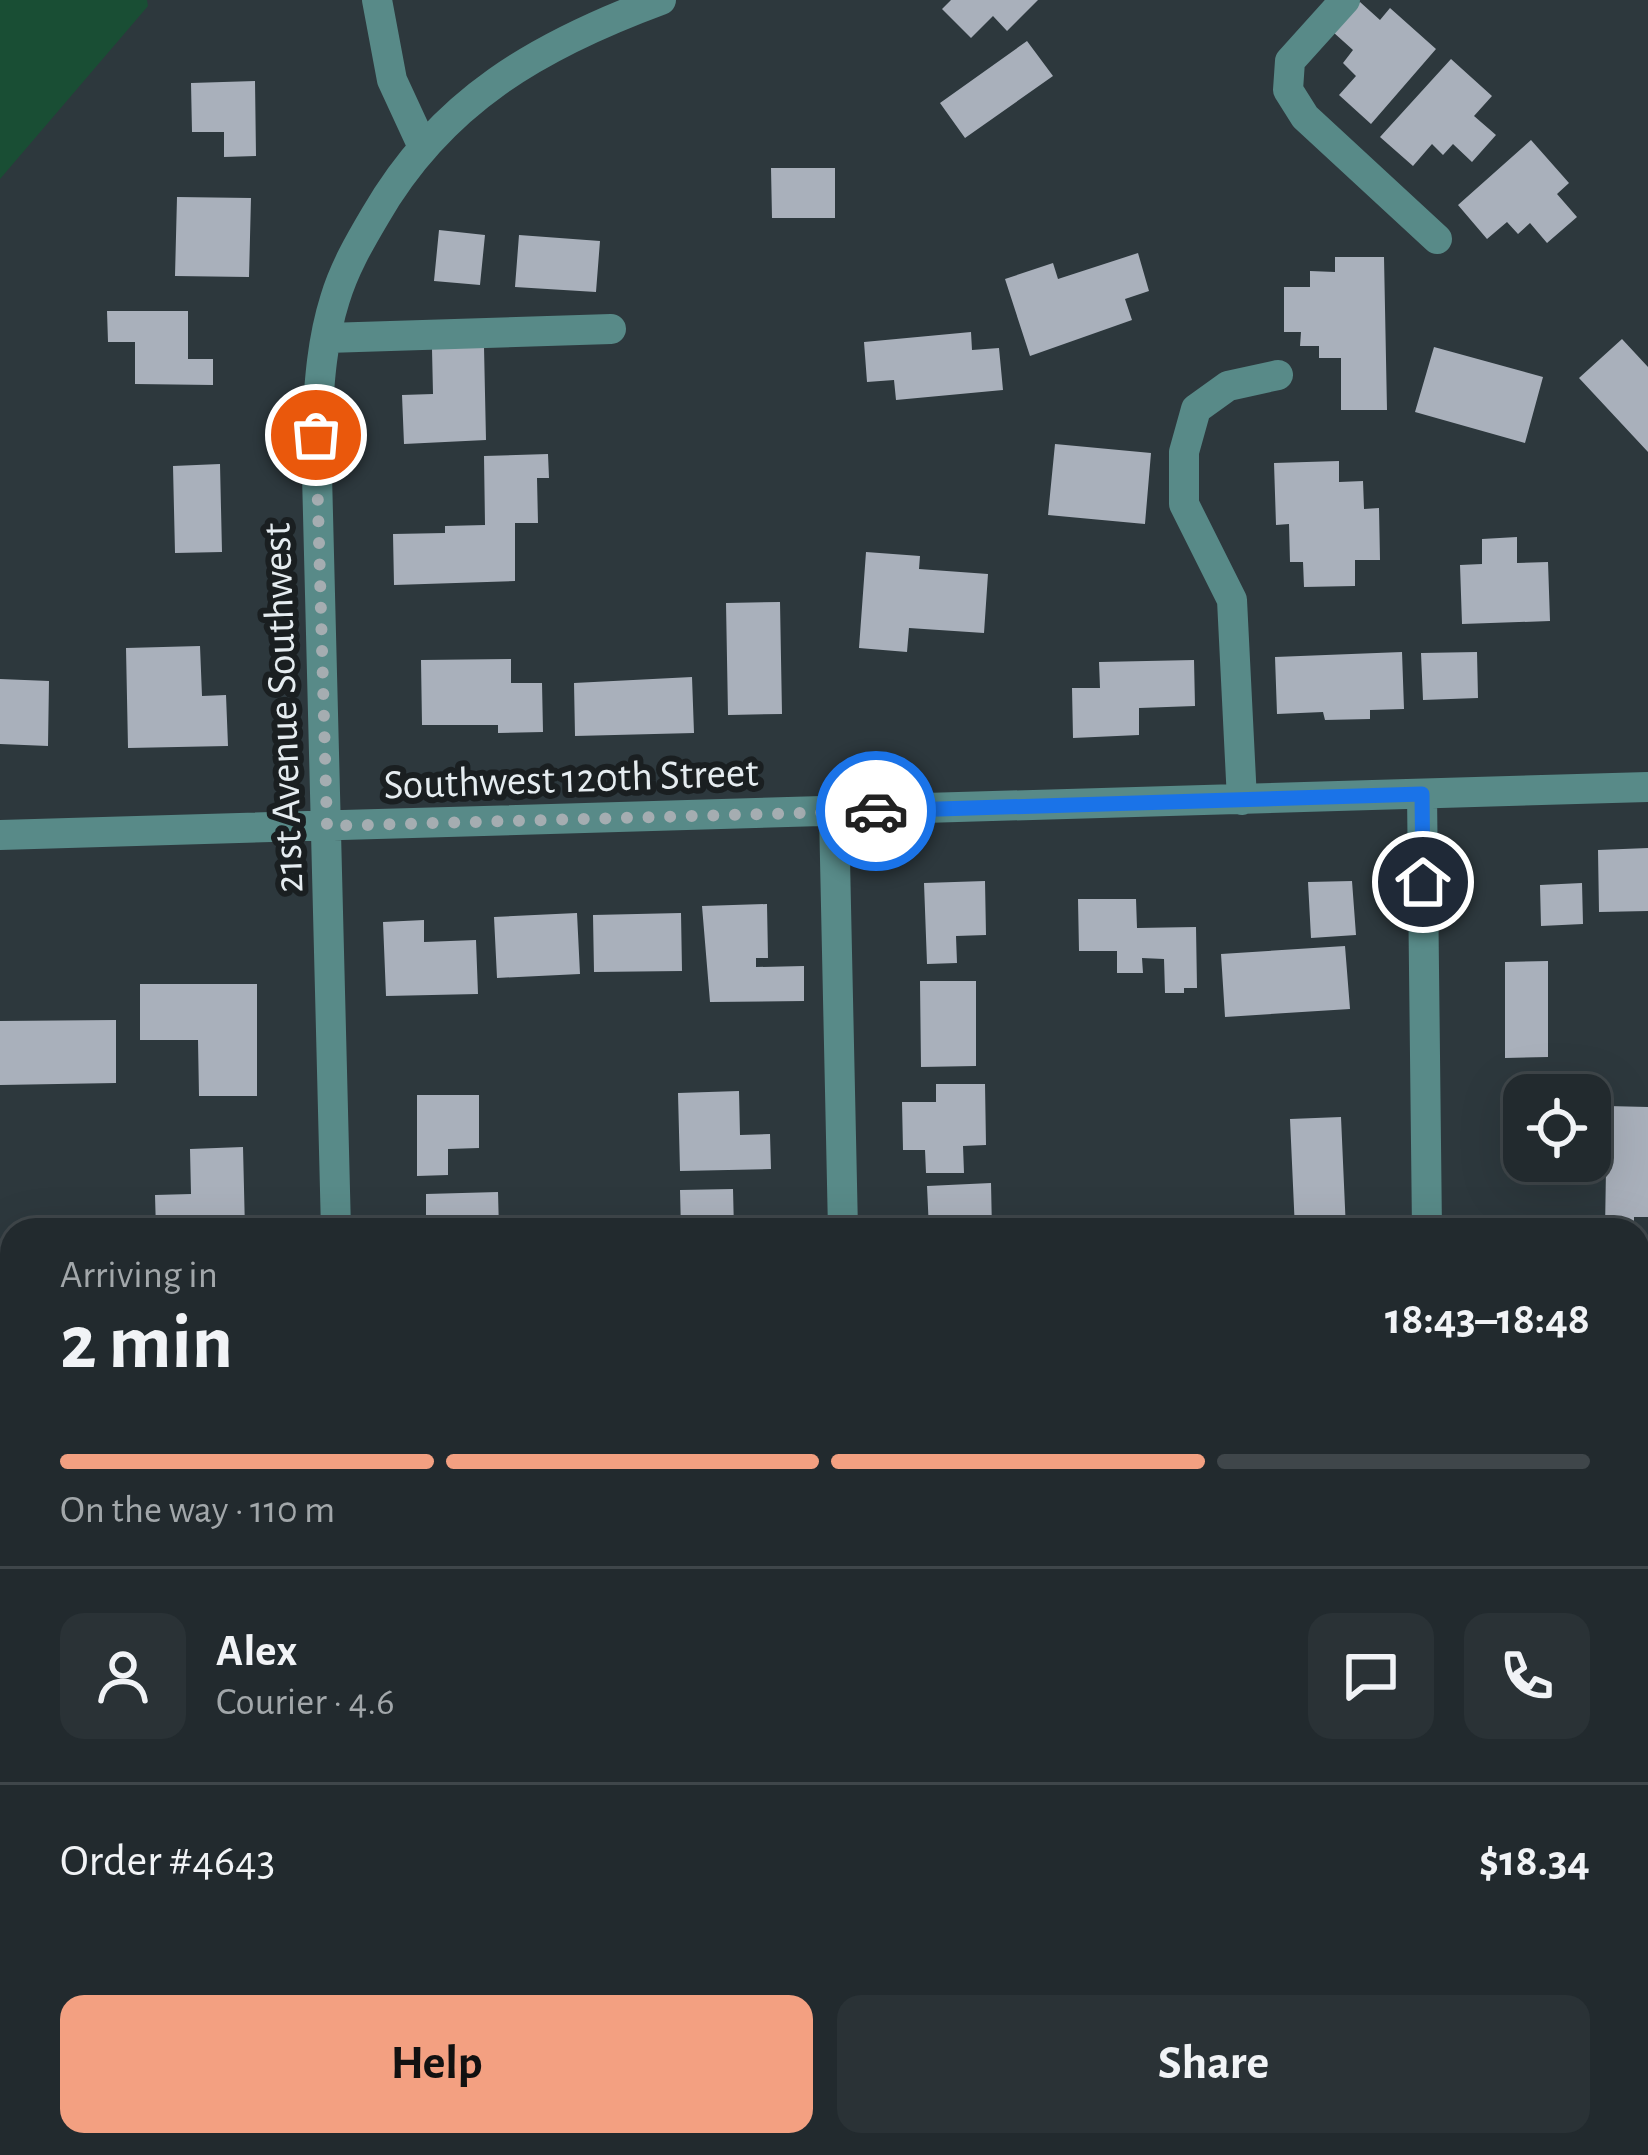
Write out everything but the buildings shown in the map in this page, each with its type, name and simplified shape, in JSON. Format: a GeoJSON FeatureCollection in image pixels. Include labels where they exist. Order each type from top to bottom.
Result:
{"type":"FeatureCollection","features":[{"type":"Feature","properties":{"kind":"street"},"geometry":{"type":"LineString","coordinates":[[377,0],[392,80],[422,145]]}},
{"type":"Feature","properties":{"kind":"street","name":"21st Avenue Southwest"},"geometry":{"type":"LineString","coordinates":[[336,1218],[316,435],[334,301],[350,259],[393,185],[422,145],[470,98],[532,59],[661,0]]}},
{"type":"Feature","properties":{"kind":"street"},"geometry":{"type":"LineString","coordinates":[[1345,0],[1289,61],[1288,90],[1305,117],[1437,239]]}},
{"type":"Feature","properties":{"kind":"street"},"geometry":{"type":"LineString","coordinates":[[327,338],[611,329]]}},
{"type":"Feature","properties":{"kind":"street"},"geometry":{"type":"LineString","coordinates":[[1242,800],[1232,600],[1184,504],[1184,452],[1196,410],[1228,386],[1278,375]]}},
{"type":"Feature","properties":{"kind":"street","name":"Southwest 120th Street"},"geometry":{"type":"LineString","coordinates":[[0,836],[1648,787]]}},
{"type":"Feature","properties":{"kind":"street"},"geometry":{"type":"LineString","coordinates":[[1422,794],[1427,1218]]}},
{"type":"Feature","properties":{"kind":"street"},"geometry":{"type":"LineString","coordinates":[[835,812],[843,1218]]}},
{"type":"Feature","properties":{"kind":"green space"},"geometry":{"type":"Polygon","coordinates":[[[0,0],[147,0],[148,6],[0,179],[0,0]]]}},
{"type":"Feature","properties":{"kind":"way so far"},"geometry":{"type":"LineString","coordinates":[[316,435],[327,826],[876,811]]}},
{"type":"Feature","properties":{"kind":"route"},"geometry":{"type":"LineString","coordinates":[[876,811],[1422,794],[1423,882]]}}]}
